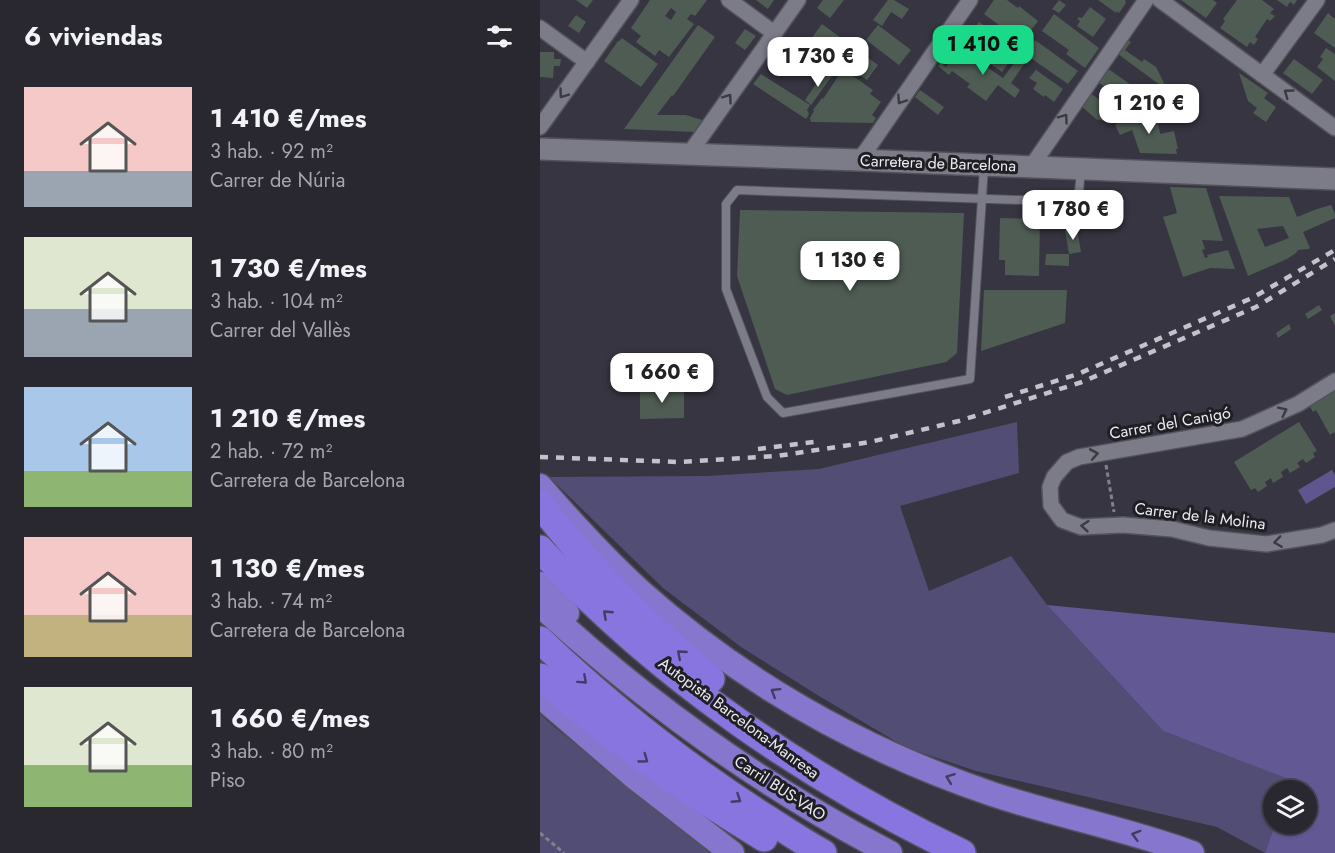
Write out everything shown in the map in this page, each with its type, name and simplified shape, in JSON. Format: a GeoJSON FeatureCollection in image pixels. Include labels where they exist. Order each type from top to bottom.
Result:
{"type":"FeatureCollection","features":[{"type":"Feature","properties":{"kind":"highway"},"geometry":{"type":"LineString","coordinates":[[545,501],[614,590],[659,634],[812,761],[893,818]]}},
{"type":"Feature","properties":{"kind":"highway"},"geometry":{"type":"LineString","coordinates":[[545,501],[640,591],[702,641],[751,676],[837,728],[917,765],[992,794],[1192,853]]}},
{"type":"Feature","properties":{"kind":"highway","name":"Autopista Barcelona-Manresa"},"geometry":{"type":"LineString","coordinates":[[540,549],[656,658],[791,758],[893,818],[962,853]]}},
{"type":"Feature","properties":{"kind":"highway"},"geometry":{"type":"LineString","coordinates":[[540,584],[675,716]]}},
{"type":"Feature","properties":{"kind":"highway"},"geometry":{"type":"LineString","coordinates":[[540,605],[602,660],[675,716]]}},
{"type":"Feature","properties":{"kind":"highway"},"geometry":{"type":"LineString","coordinates":[[540,640],[618,711],[681,760],[748,807],[823,853]]}},
{"type":"Feature","properties":{"kind":"highway"},"geometry":{"type":"LineString","coordinates":[[540,677],[586,716],[661,772],[788,853]]}},
{"type":"Feature","properties":{"kind":"highway"},"geometry":{"type":"LineString","coordinates":[[540,696],[633,776],[732,853]]}},
{"type":"Feature","properties":{"kind":"highway","name":"Carril BUS-VAO"},"geometry":{"type":"LineString","coordinates":[[675,716],[733,758],[813,810],[890,853]]}},
{"type":"Feature","properties":{"kind":"main road","name":"Carretera de Barcelona"},"geometry":{"type":"LineString","coordinates":[[540,149],[1335,179]]}},
{"type":"Feature","properties":{"kind":"street"},"geometry":{"type":"LineString","coordinates":[[540,127],[631,0]]}},
{"type":"Feature","properties":{"kind":"street"},"geometry":{"type":"LineString","coordinates":[[729,0],[774,33]]}},
{"type":"Feature","properties":{"kind":"street"},"geometry":{"type":"LineString","coordinates":[[689,154],[798,0]]}},
{"type":"Feature","properties":{"kind":"street"},"geometry":{"type":"LineString","coordinates":[[858,160],[970,0]]}},
{"type":"Feature","properties":{"kind":"street"},"geometry":{"type":"LineString","coordinates":[[1031,167],[1146,0]]}},
{"type":"Feature","properties":{"kind":"street"},"geometry":{"type":"LineString","coordinates":[[1160,0],[1335,128]]}},
{"type":"Feature","properties":{"kind":"street"},"geometry":{"type":"LineString","coordinates":[[1262,75],[1317,0]]}},
{"type":"Feature","properties":{"kind":"street"},"geometry":{"type":"LineString","coordinates":[[540,28],[587,62]]}},
{"type":"Feature","properties":{"kind":"street","name":"Carrer del Canigó"},"geometry":{"type":"LineString","coordinates":[[1050,487],[1054,477],[1067,462],[1079,457],[1242,429],[1298,404],[1335,381]]}},
{"type":"Feature","properties":{"kind":"street","name":"Carrer de la Molina"},"geometry":{"type":"LineString","coordinates":[[1050,487],[1051,505],[1062,520],[1081,527],[1123,525],[1266,544],[1323,535],[1335,530]]}},
{"type":"Feature","properties":{"kind":"lane"},"geometry":{"type":"LineString","coordinates":[[984,165],[982,198],[970,379],[783,413],[767,397],[726,289],[726,204],[737,190],[982,198],[1078,202],[1082,169]]}},
{"type":"Feature","properties":{"kind":"path"},"geometry":{"type":"LineString","coordinates":[[1104,453],[1116,526]]}},
{"type":"Feature","properties":{"kind":"path"},"geometry":{"type":"LineString","coordinates":[[540,833],[564,853]]}},
{"type":"Feature","properties":{"kind":"shaded area"},"geometry":{"type":"Polygon","coordinates":[[[1017,422],[1019,473],[900,506],[929,591],[1011,556],[1047,605],[1163,731],[1289,779],[1263,780],[1263,834],[1272,834],[1265,853],[1217,827],[976,771],[907,748],[741,647],[663,588],[549,477],[707,476],[819,469],[1017,422]]]}},
{"type":"Feature","properties":{"kind":"shaded area"},"geometry":{"type":"Polygon","coordinates":[[[1332,470],[1335,475],[1335,487],[1306,504],[1298,490],[1332,470]]]}},
{"type":"Feature","properties":{"kind":"shaded area"},"geometry":{"type":"Polygon","coordinates":[[[1047,605],[1335,633],[1335,853],[1265,853],[1272,834],[1317,834],[1317,780],[1288,780],[1163,731],[1047,605]]]}},
{"type":"Feature","properties":{"kind":"shaded area"},"geometry":{"type":"Polygon","coordinates":[[[540,714],[552,725],[711,853],[540,853],[540,714]]]}},
{"type":"Feature","properties":{"kind":"building"},"geometry":{"type":"Polygon","coordinates":[[[576,0],[593,0],[587,8],[576,0]]]}},
{"type":"Feature","properties":{"kind":"building"},"geometry":{"type":"Polygon","coordinates":[[[650,0],[707,0],[695,16],[691,14],[687,19],[694,24],[669,57],[659,50],[655,56],[636,42],[641,36],[631,28],[650,0]],[[671,8],[665,16],[671,20],[676,12],[671,8]]]}},
{"type":"Feature","properties":{"kind":"building"},"geometry":{"type":"Polygon","coordinates":[[[756,0],[774,0],[768,9],[756,0]]]}},
{"type":"Feature","properties":{"kind":"building"},"geometry":{"type":"Polygon","coordinates":[[[823,0],[844,0],[830,18],[817,8],[823,0]]]}},
{"type":"Feature","properties":{"kind":"building"},"geometry":{"type":"Polygon","coordinates":[[[888,0],[894,0],[909,9],[902,19],[891,12],[882,26],[873,20],[888,0]]]}},
{"type":"Feature","properties":{"kind":"building"},"geometry":{"type":"Polygon","coordinates":[[[994,0],[1007,0],[1038,21],[1022,42],[984,14],[994,0]]]}},
{"type":"Feature","properties":{"kind":"building"},"geometry":{"type":"Polygon","coordinates":[[[1059,0],[1066,5],[1059,13],[1052,9],[1059,0]]]}},
{"type":"Feature","properties":{"kind":"building"},"geometry":{"type":"Polygon","coordinates":[[[1098,0],[1125,0],[1126,3],[1119,13],[1117,11],[1116,13],[1098,0]]]}},
{"type":"Feature","properties":{"kind":"building"},"geometry":{"type":"Polygon","coordinates":[[[1181,0],[1213,0],[1217,3],[1206,18],[1181,0]]]}},
{"type":"Feature","properties":{"kind":"building"},"geometry":{"type":"Polygon","coordinates":[[[1237,0],[1262,0],[1274,9],[1270,13],[1275,16],[1270,21],[1267,19],[1255,37],[1258,39],[1254,45],[1250,42],[1247,47],[1220,28],[1225,21],[1223,19],[1237,0]]]}},
{"type":"Feature","properties":{"kind":"building"},"geometry":{"type":"Polygon","coordinates":[[[1277,0],[1297,0],[1294,5],[1290,2],[1287,7],[1277,0]]]}},
{"type":"Feature","properties":{"kind":"building"},"geometry":{"type":"Polygon","coordinates":[[[1090,7],[1106,19],[1093,37],[1077,26],[1080,21],[1077,19],[1082,18],[1090,7]]]}},
{"type":"Feature","properties":{"kind":"building"},"geometry":{"type":"Polygon","coordinates":[[[1328,13],[1335,19],[1335,48],[1314,33],[1328,13]]]}},
{"type":"Feature","properties":{"kind":"building"},"geometry":{"type":"Polygon","coordinates":[[[1054,14],[1099,48],[1085,68],[1066,54],[1069,50],[1042,31],[1054,14]]]}},
{"type":"Feature","properties":{"kind":"building"},"geometry":{"type":"Polygon","coordinates":[[[576,15],[586,22],[579,33],[568,26],[576,15]]]}},
{"type":"Feature","properties":{"kind":"building"},"geometry":{"type":"Polygon","coordinates":[[[979,22],[1018,50],[1002,72],[962,44],[979,22]]]}},
{"type":"Feature","properties":{"kind":"building"},"geometry":{"type":"Polygon","coordinates":[[[822,24],[878,65],[867,80],[811,39],[822,24]]]}},
{"type":"Feature","properties":{"kind":"building"},"geometry":{"type":"Polygon","coordinates":[[[698,25],[715,37],[657,115],[686,115],[702,120],[694,132],[624,129],[698,25]]]}},
{"type":"Feature","properties":{"kind":"building"},"geometry":{"type":"Polygon","coordinates":[[[878,25],[911,50],[899,65],[866,40],[878,25]]]}},
{"type":"Feature","properties":{"kind":"building"},"geometry":{"type":"Polygon","coordinates":[[[745,29],[756,36],[745,50],[735,43],[745,29]]]}},
{"type":"Feature","properties":{"kind":"building"},"geometry":{"type":"Polygon","coordinates":[[[622,38],[658,64],[641,87],[604,61],[622,38]]]}},
{"type":"Feature","properties":{"kind":"building"},"geometry":{"type":"Polygon","coordinates":[[[1035,40],[1078,71],[1068,84],[1025,54],[1035,40]]]}},
{"type":"Feature","properties":{"kind":"building"},"geometry":{"type":"Polygon","coordinates":[[[1128,40],[1131,42],[1125,50],[1142,62],[1144,59],[1156,67],[1168,91],[1118,54],[1128,40]]]}},
{"type":"Feature","properties":{"kind":"building"},"geometry":{"type":"Polygon","coordinates":[[[1326,48],[1335,54],[1335,81],[1317,67],[1323,59],[1320,57],[1326,48]]]}},
{"type":"Feature","properties":{"kind":"building"},"geometry":{"type":"Polygon","coordinates":[[[957,50],[982,68],[984,65],[1003,78],[1020,55],[1027,60],[1011,83],[1020,90],[1015,98],[998,85],[986,101],[967,87],[970,84],[952,71],[949,75],[938,66],[941,63],[946,67],[957,50]]]}},
{"type":"Feature","properties":{"kind":"building"},"geometry":{"type":"Polygon","coordinates":[[[540,52],[554,52],[554,59],[561,59],[560,66],[554,66],[553,78],[540,77],[540,52]]]}},
{"type":"Feature","properties":{"kind":"building"},"geometry":{"type":"Polygon","coordinates":[[[1294,59],[1323,80],[1312,94],[1283,73],[1294,59]]]}},
{"type":"Feature","properties":{"kind":"building"},"geometry":{"type":"Polygon","coordinates":[[[1107,68],[1134,87],[1124,100],[1098,82],[1107,68]]]}},
{"type":"Feature","properties":{"kind":"building"},"geometry":{"type":"Polygon","coordinates":[[[843,69],[873,90],[870,94],[881,102],[872,115],[876,118],[873,123],[811,122],[813,110],[843,69]]]}},
{"type":"Feature","properties":{"kind":"building"},"geometry":{"type":"Polygon","coordinates":[[[1036,70],[1063,89],[1054,102],[1033,89],[1037,83],[1029,78],[1036,70]]]}},
{"type":"Feature","properties":{"kind":"building"},"geometry":{"type":"Polygon","coordinates":[[[825,71],[832,76],[811,105],[805,100],[825,71]]]}},
{"type":"Feature","properties":{"kind":"building"},"geometry":{"type":"Polygon","coordinates":[[[1239,73],[1268,93],[1264,98],[1276,107],[1266,122],[1253,113],[1257,108],[1248,101],[1239,73]]]}},
{"type":"Feature","properties":{"kind":"building"},"geometry":{"type":"Polygon","coordinates":[[[761,74],[810,105],[806,119],[753,84],[761,74]]]}},
{"type":"Feature","properties":{"kind":"building"},"geometry":{"type":"Polygon","coordinates":[[[920,90],[944,107],[938,115],[915,97],[920,90]]]}},
{"type":"Feature","properties":{"kind":"building"},"geometry":{"type":"Polygon","coordinates":[[[1168,91],[1171,101],[1163,101],[1161,95],[1168,91]]]}},
{"type":"Feature","properties":{"kind":"building"},"geometry":{"type":"Polygon","coordinates":[[[1090,93],[1117,112],[1104,121],[1096,119],[1081,106],[1090,93]]]}},
{"type":"Feature","properties":{"kind":"building"},"geometry":{"type":"Polygon","coordinates":[[[1157,115],[1160,134],[1174,131],[1177,154],[1140,153],[1132,130],[1120,135],[1115,125],[1127,117],[1128,121],[1141,116],[1157,115]]]}},
{"type":"Feature","properties":{"kind":"building"},"geometry":{"type":"Polygon","coordinates":[[[1170,187],[1206,188],[1223,241],[1202,240],[1205,249],[1202,250],[1205,258],[1208,257],[1207,255],[1228,250],[1235,269],[1210,268],[1183,277],[1163,217],[1177,213],[1170,187]]]}},
{"type":"Feature","properties":{"kind":"building"},"geometry":{"type":"Polygon","coordinates":[[[1219,196],[1289,197],[1297,217],[1331,205],[1335,218],[1303,232],[1310,248],[1298,250],[1287,259],[1248,276],[1219,196]],[[1283,226],[1257,229],[1265,247],[1289,238],[1283,226]]]}},
{"type":"Feature","properties":{"kind":"building"},"geometry":{"type":"Polygon","coordinates":[[[740,210],[964,213],[957,353],[946,362],[787,395],[775,389],[737,276],[740,210]]]}},
{"type":"Feature","properties":{"kind":"building"},"geometry":{"type":"Polygon","coordinates":[[[1000,218],[1040,219],[1039,276],[1005,275],[1005,260],[999,260],[1000,218]]]}},
{"type":"Feature","properties":{"kind":"building"},"geometry":{"type":"Polygon","coordinates":[[[1077,229],[1081,252],[1069,254],[1065,230],[1077,229]]]}},
{"type":"Feature","properties":{"kind":"building"},"geometry":{"type":"Polygon","coordinates":[[[1046,254],[1069,254],[1069,266],[1045,265],[1046,254]]]}},
{"type":"Feature","properties":{"kind":"building"},"geometry":{"type":"Polygon","coordinates":[[[984,290],[1067,290],[1065,323],[981,351],[984,290]]]}},
{"type":"Feature","properties":{"kind":"building"},"geometry":{"type":"Polygon","coordinates":[[[1319,305],[1322,310],[1308,319],[1305,314],[1319,305]]]}},
{"type":"Feature","properties":{"kind":"building"},"geometry":{"type":"Polygon","coordinates":[[[1335,313],[1335,326],[1330,316],[1335,313]]]}},
{"type":"Feature","properties":{"kind":"building"},"geometry":{"type":"Polygon","coordinates":[[[1289,324],[1291,329],[1278,338],[1276,333],[1289,324]]]}},
{"type":"Feature","properties":{"kind":"building"},"geometry":{"type":"Polygon","coordinates":[[[1335,387],[1335,432],[1330,435],[1316,410],[1313,412],[1307,402],[1335,387]]]}},
{"type":"Feature","properties":{"kind":"building"},"geometry":{"type":"Polygon","coordinates":[[[640,389],[684,389],[684,418],[640,419],[640,389]]]}},
{"type":"Feature","properties":{"kind":"building"},"geometry":{"type":"Polygon","coordinates":[[[1299,422],[1317,451],[1313,453],[1315,457],[1306,463],[1303,459],[1297,463],[1300,467],[1290,473],[1287,468],[1281,472],[1283,477],[1273,483],[1271,478],[1265,482],[1267,486],[1258,492],[1255,488],[1251,490],[1234,462],[1299,422]]]}},
{"type":"Feature","properties":{"kind":"railway"},"geometry":{"type":"LineString","coordinates":[[1005,397],[1078,374],[1252,298],[1335,250]]}},
{"type":"Feature","properties":{"kind":"railway"},"geometry":{"type":"LineString","coordinates":[[540,457],[679,462],[777,456],[870,442],[959,421],[1082,382],[1256,307],[1335,259]]}},
{"type":"Feature","properties":{"kind":"railway"},"geometry":{"type":"LineString","coordinates":[[758,449],[821,441]]}}]}
